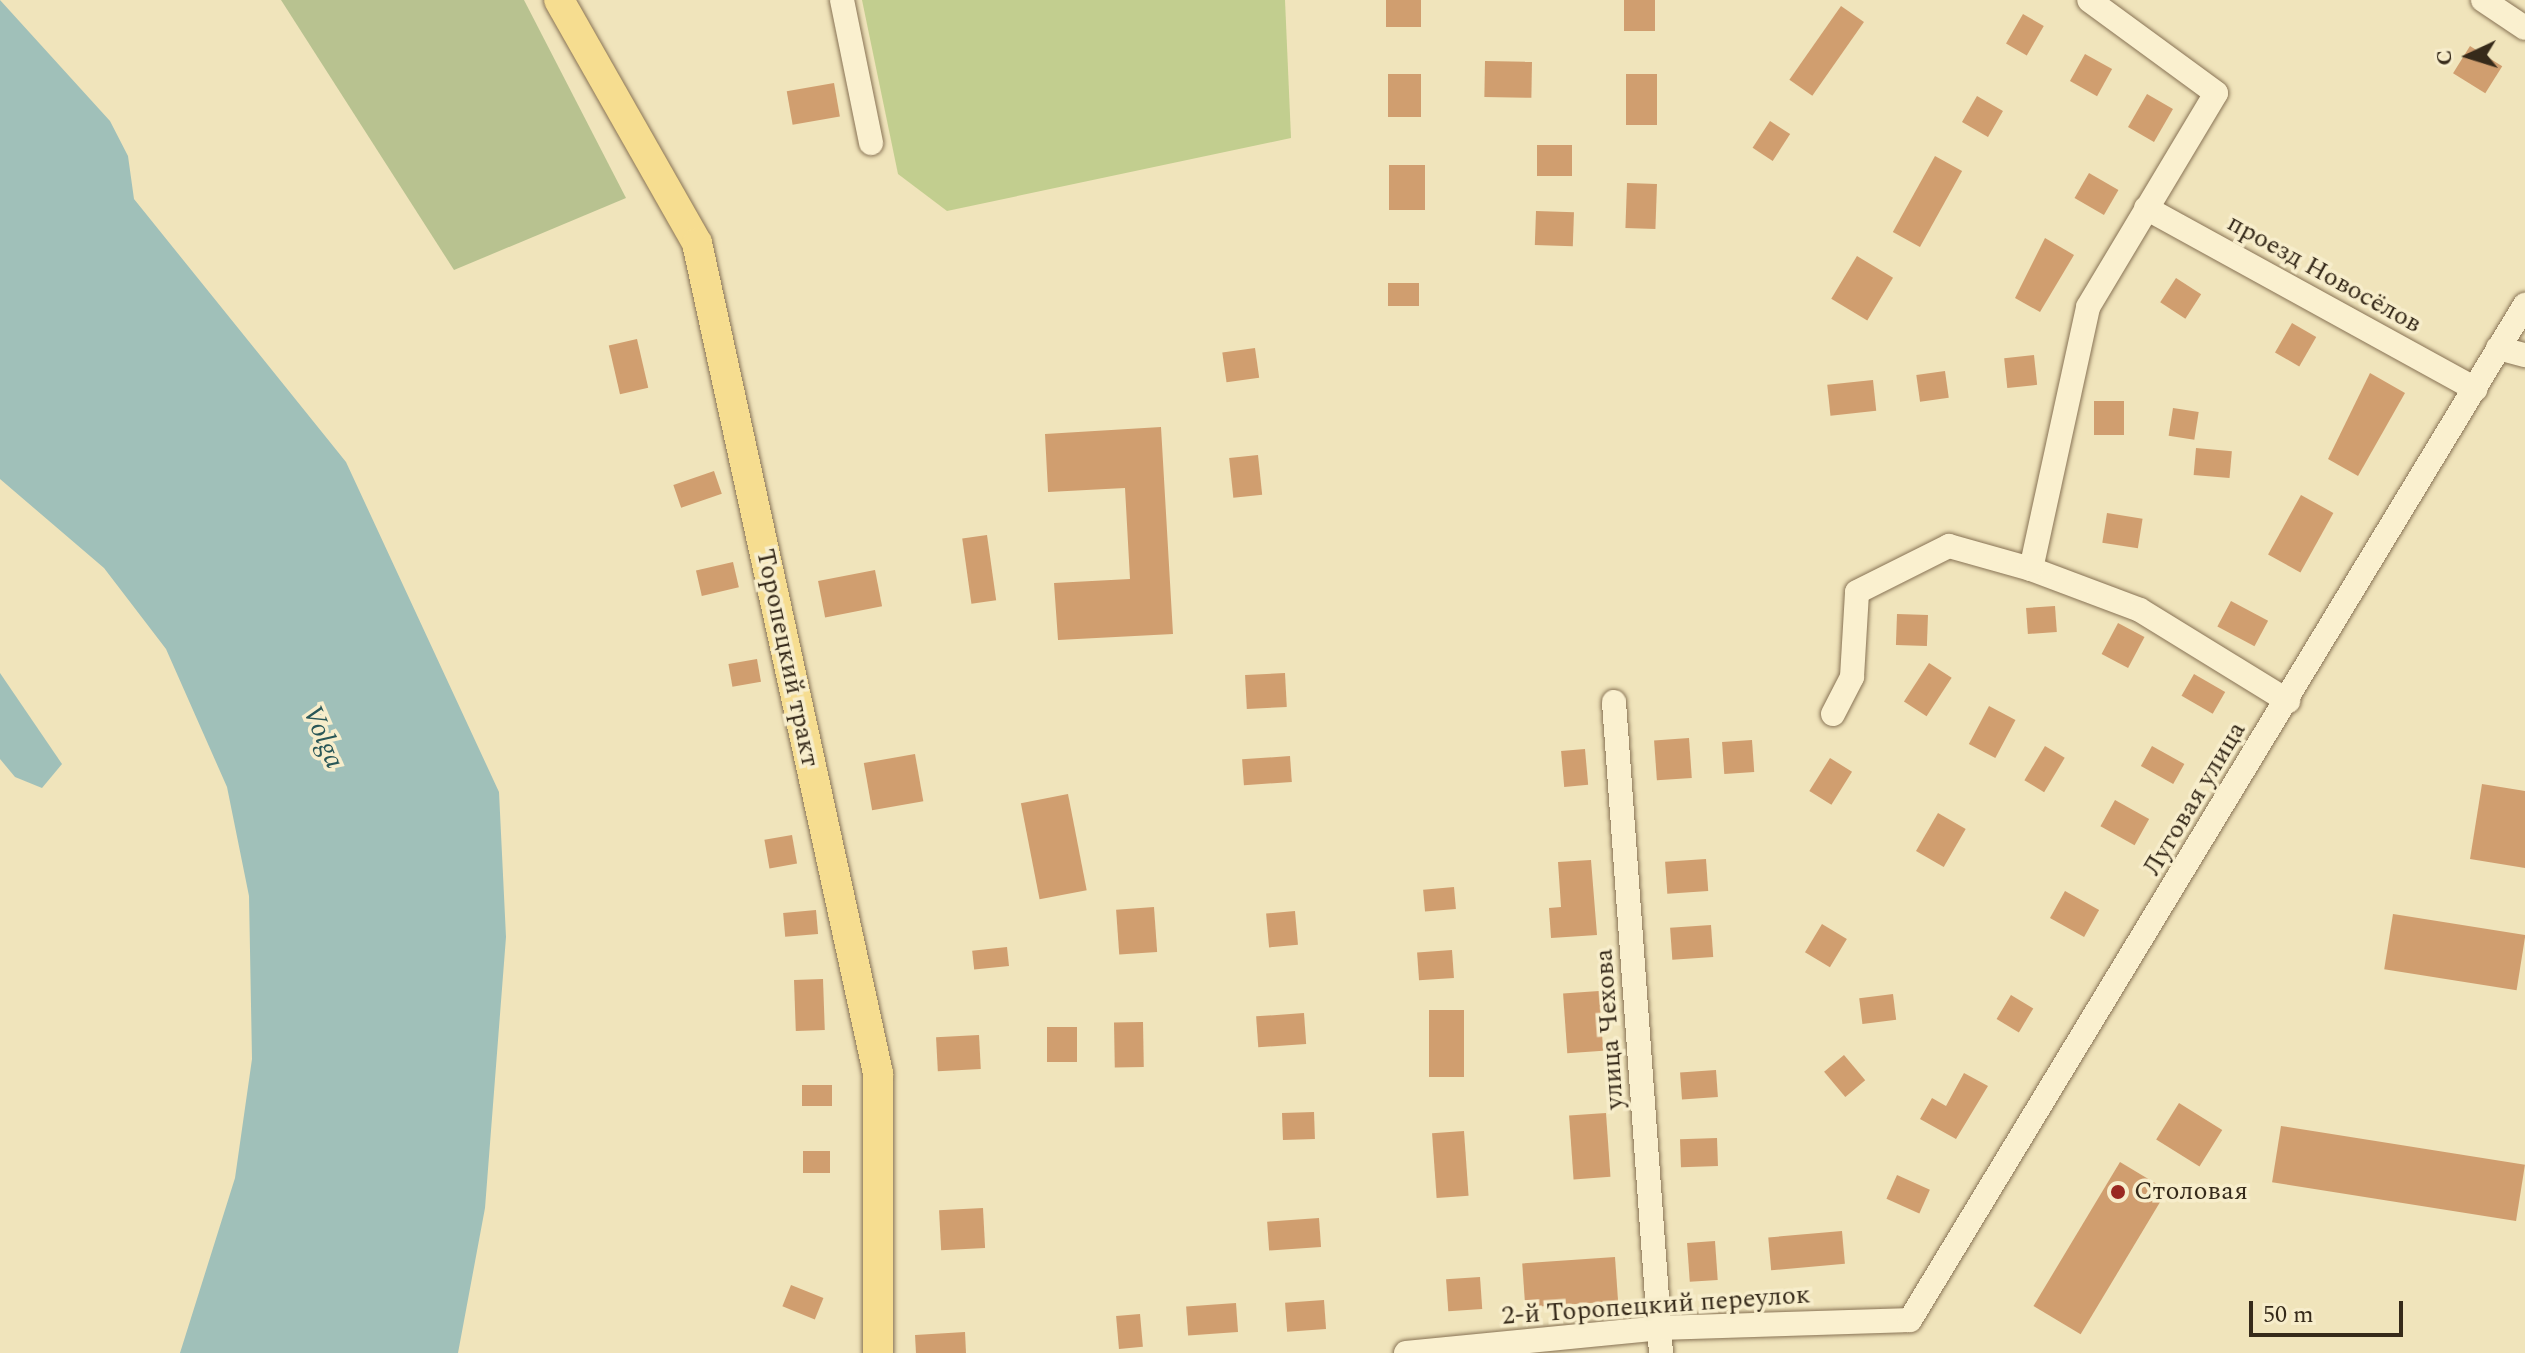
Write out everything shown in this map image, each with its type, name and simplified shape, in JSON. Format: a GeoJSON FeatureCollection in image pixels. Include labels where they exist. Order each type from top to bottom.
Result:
{"type":"FeatureCollection","features":[{"type":"Feature","properties":{"kind":"main road","name":"Торопецкий тракт"},"geometry":{"type":"LineString","coordinates":[[559,0],[697,243],[878,1073],[878,1353]]}},
{"type":"Feature","properties":{"kind":"street"},"geometry":{"type":"LineString","coordinates":[[842,0],[871,143]]}},
{"type":"Feature","properties":{"kind":"street"},"geometry":{"type":"LineString","coordinates":[[2031,569],[2088,307],[2216,93],[2089,0]]}},
{"type":"Feature","properties":{"kind":"street"},"geometry":{"type":"LineString","coordinates":[[2483,0],[2525,28]]}},
{"type":"Feature","properties":{"kind":"street","name":"проезд Новосёлов"},"geometry":{"type":"LineString","coordinates":[[2146,208],[2475,389]]}},
{"type":"Feature","properties":{"kind":"street","name":"Луговая улица"},"geometry":{"type":"LineString","coordinates":[[1910,1320],[2288,701],[2525,305]]}},
{"type":"Feature","properties":{"kind":"street"},"geometry":{"type":"LineString","coordinates":[[2498,348],[2525,355]]}},
{"type":"Feature","properties":{"kind":"street"},"geometry":{"type":"LineString","coordinates":[[1833,714],[1852,677],[1857,592],[1949,546],[2031,569],[2140,610],[2288,701]]}},
{"type":"Feature","properties":{"kind":"street","name":"улица Чехова"},"geometry":{"type":"LineString","coordinates":[[1614,702],[1661,1353]]}},
{"type":"Feature","properties":{"kind":"street","name":"2-й Торопецкий переулок"},"geometry":{"type":"LineString","coordinates":[[1406,1353],[1659,1328],[1910,1320]]}},
{"type":"Feature","properties":{"kind":"green space"},"geometry":{"type":"Polygon","coordinates":[[[281,0],[524,0],[626,198],[454,270],[281,0]]]}},
{"type":"Feature","properties":{"kind":"green space"},"geometry":{"type":"Polygon","coordinates":[[[862,0],[1285,0],[1291,138],[947,211],[898,174],[862,0]]]}},
{"type":"Feature","properties":{"kind":"water","name":"Volga"},"geometry":{"type":"Polygon","coordinates":[[[0,0],[110,121],[128,156],[134,199],[346,462],[499,792],[506,937],[485,1208],[458,1353],[180,1353],[235,1178],[252,1059],[249,896],[227,787],[166,649],[104,568],[0,479],[0,0]]]}},
{"type":"Feature","properties":{"kind":"water"},"geometry":{"type":"Polygon","coordinates":[[[0,673],[62,764],[42,788],[15,777],[0,759],[0,673]]]}},
{"type":"Feature","properties":{"kind":"building"},"geometry":{"type":"Polygon","coordinates":[[[1386,0],[1421,0],[1421,27],[1386,27],[1386,0]]]}},
{"type":"Feature","properties":{"kind":"building"},"geometry":{"type":"Polygon","coordinates":[[[1624,0],[1655,0],[1655,31],[1624,31],[1624,0]]]}},
{"type":"Feature","properties":{"kind":"building"},"geometry":{"type":"Polygon","coordinates":[[[1841,6],[1864,22],[1812,96],[1789,80],[1841,6]]]}},
{"type":"Feature","properties":{"kind":"building"},"geometry":{"type":"Polygon","coordinates":[[[2023,14],[2044,26],[2027,55],[2006,43],[2023,14]]]}},
{"type":"Feature","properties":{"kind":"building"},"geometry":{"type":"Polygon","coordinates":[[[2470,46],[2502,66],[2485,93],[2453,73],[2470,46]]]}},
{"type":"Feature","properties":{"kind":"building"},"geometry":{"type":"Polygon","coordinates":[[[2085,54],[2112,69],[2097,96],[2070,81],[2085,54]]]}},
{"type":"Feature","properties":{"kind":"building"},"geometry":{"type":"Polygon","coordinates":[[[1485,61],[1532,62],[1531,98],[1484,97],[1485,61]]]}},
{"type":"Feature","properties":{"kind":"building"},"geometry":{"type":"Polygon","coordinates":[[[1388,74],[1421,74],[1421,117],[1388,117],[1388,74]]]}},
{"type":"Feature","properties":{"kind":"building"},"geometry":{"type":"Polygon","coordinates":[[[1626,74],[1657,74],[1657,125],[1626,125],[1626,74]]]}},
{"type":"Feature","properties":{"kind":"building"},"geometry":{"type":"Polygon","coordinates":[[[834,83],[840,116],[793,125],[787,91],[834,83]]]}},
{"type":"Feature","properties":{"kind":"building"},"geometry":{"type":"Polygon","coordinates":[[[2147,94],[2173,109],[2154,142],[2128,127],[2147,94]]]}},
{"type":"Feature","properties":{"kind":"building"},"geometry":{"type":"Polygon","coordinates":[[[1977,96],[2003,111],[1988,137],[1962,122],[1977,96]]]}},
{"type":"Feature","properties":{"kind":"building"},"geometry":{"type":"Polygon","coordinates":[[[1770,121],[1790,134],[1773,161],[1753,148],[1770,121]]]}},
{"type":"Feature","properties":{"kind":"building"},"geometry":{"type":"Polygon","coordinates":[[[1537,145],[1572,145],[1572,176],[1537,176],[1537,145]]]}},
{"type":"Feature","properties":{"kind":"building"},"geometry":{"type":"Polygon","coordinates":[[[1935,156],[1962,171],[1920,247],[1893,232],[1935,156]]]}},
{"type":"Feature","properties":{"kind":"building"},"geometry":{"type":"Polygon","coordinates":[[[1389,165],[1425,165],[1425,210],[1389,210],[1389,165]]]}},
{"type":"Feature","properties":{"kind":"building"},"geometry":{"type":"Polygon","coordinates":[[[2089,173],[2118,190],[2104,215],[2074,198],[2089,173]]]}},
{"type":"Feature","properties":{"kind":"building"},"geometry":{"type":"Polygon","coordinates":[[[1627,183],[1657,184],[1655,229],[1625,228],[1627,183]]]}},
{"type":"Feature","properties":{"kind":"building"},"geometry":{"type":"Polygon","coordinates":[[[1536,211],[1574,212],[1573,246],[1535,245],[1536,211]]]}},
{"type":"Feature","properties":{"kind":"building"},"geometry":{"type":"Polygon","coordinates":[[[2045,238],[2074,255],[2040,312],[2015,298],[2045,238]]]}},
{"type":"Feature","properties":{"kind":"building"},"geometry":{"type":"Polygon","coordinates":[[[1857,256],[1893,278],[1867,320],[1831,299],[1857,256]]]}},
{"type":"Feature","properties":{"kind":"building"},"geometry":{"type":"Polygon","coordinates":[[[2176,278],[2201,294],[2185,319],[2160,302],[2176,278]]]}},
{"type":"Feature","properties":{"kind":"building"},"geometry":{"type":"Polygon","coordinates":[[[1388,283],[1419,283],[1419,306],[1388,306],[1388,283]]]}},
{"type":"Feature","properties":{"kind":"building"},"geometry":{"type":"Polygon","coordinates":[[[2292,323],[2316,337],[2299,366],[2275,352],[2292,323]]]}},
{"type":"Feature","properties":{"kind":"building"},"geometry":{"type":"Polygon","coordinates":[[[637,339],[648,388],[620,394],[609,346],[637,339]]]}},
{"type":"Feature","properties":{"kind":"building"},"geometry":{"type":"Polygon","coordinates":[[[1255,348],[1259,378],[1226,382],[1222,353],[1255,348]]]}},
{"type":"Feature","properties":{"kind":"building"},"geometry":{"type":"Polygon","coordinates":[[[2034,355],[2037,385],[2007,388],[2004,358],[2034,355]]]}},
{"type":"Feature","properties":{"kind":"building"},"geometry":{"type":"Polygon","coordinates":[[[1945,371],[1949,398],[1920,402],[1916,375],[1945,371]]]}},
{"type":"Feature","properties":{"kind":"building"},"geometry":{"type":"Polygon","coordinates":[[[2370,373],[2405,393],[2358,476],[2328,459],[2370,373]]]}},
{"type":"Feature","properties":{"kind":"building"},"geometry":{"type":"Polygon","coordinates":[[[1873,380],[1876,411],[1830,416],[1827,385],[1873,380]]]}},
{"type":"Feature","properties":{"kind":"building"},"geometry":{"type":"Polygon","coordinates":[[[2094,401],[2124,401],[2124,435],[2094,435],[2094,401]]]}},
{"type":"Feature","properties":{"kind":"building"},"geometry":{"type":"Polygon","coordinates":[[[2173,408],[2199,412],[2194,440],[2169,436],[2173,408]]]}},
{"type":"Feature","properties":{"kind":"building"},"geometry":{"type":"Polygon","coordinates":[[[1161,427],[1173,634],[1058,640],[1054,583],[1130,579],[1125,488],[1048,492],[1045,434],[1161,427]]]}},
{"type":"Feature","properties":{"kind":"building"},"geometry":{"type":"Polygon","coordinates":[[[2196,448],[2232,451],[2230,478],[2194,475],[2196,448]]]}},
{"type":"Feature","properties":{"kind":"building"},"geometry":{"type":"Polygon","coordinates":[[[1258,455],[1262,495],[1233,498],[1229,458],[1258,455]]]}},
{"type":"Feature","properties":{"kind":"building"},"geometry":{"type":"Polygon","coordinates":[[[714,471],[722,494],[681,508],[673,485],[714,471]]]}},
{"type":"Feature","properties":{"kind":"building"},"geometry":{"type":"Polygon","coordinates":[[[2301,495],[2333,513],[2300,572],[2268,554],[2301,495]]]}},
{"type":"Feature","properties":{"kind":"building"},"geometry":{"type":"Polygon","coordinates":[[[2107,513],[2143,519],[2138,548],[2102,543],[2107,513]]]}},
{"type":"Feature","properties":{"kind":"building"},"geometry":{"type":"Polygon","coordinates":[[[987,535],[996,600],[971,604],[962,538],[987,535]]]}},
{"type":"Feature","properties":{"kind":"building"},"geometry":{"type":"Polygon","coordinates":[[[733,562],[739,587],[702,596],[696,571],[733,562]]]}},
{"type":"Feature","properties":{"kind":"building"},"geometry":{"type":"Polygon","coordinates":[[[875,570],[882,606],[825,617],[818,581],[875,570]]]}},
{"type":"Feature","properties":{"kind":"building"},"geometry":{"type":"Polygon","coordinates":[[[2231,601],[2268,621],[2254,646],[2217,627],[2231,601]]]}},
{"type":"Feature","properties":{"kind":"building"},"geometry":{"type":"Polygon","coordinates":[[[2055,606],[2057,632],[2028,634],[2026,608],[2055,606]]]}},
{"type":"Feature","properties":{"kind":"building"},"geometry":{"type":"Polygon","coordinates":[[[1897,614],[1928,615],[1927,646],[1896,645],[1897,614]]]}},
{"type":"Feature","properties":{"kind":"building"},"geometry":{"type":"Polygon","coordinates":[[[2118,623],[2144,637],[2128,668],[2102,654],[2118,623]]]}},
{"type":"Feature","properties":{"kind":"building"},"geometry":{"type":"Polygon","coordinates":[[[757,659],[761,682],[732,687],[728,664],[757,659]]]}},
{"type":"Feature","properties":{"kind":"building"},"geometry":{"type":"Polygon","coordinates":[[[1929,663],[1952,678],[1927,716],[1904,702],[1929,663]]]}},
{"type":"Feature","properties":{"kind":"building"},"geometry":{"type":"Polygon","coordinates":[[[1285,673],[1287,707],[1247,709],[1245,675],[1285,673]]]}},
{"type":"Feature","properties":{"kind":"building"},"geometry":{"type":"Polygon","coordinates":[[[2194,674],[2225,692],[2213,714],[2182,696],[2194,674]]]}},
{"type":"Feature","properties":{"kind":"building"},"geometry":{"type":"Polygon","coordinates":[[[1989,706],[2015,720],[1995,758],[1969,744],[1989,706]]]}},
{"type":"Feature","properties":{"kind":"building"},"geometry":{"type":"Polygon","coordinates":[[[1689,738],[1692,778],[1657,780],[1654,740],[1689,738]]]}},
{"type":"Feature","properties":{"kind":"building"},"geometry":{"type":"Polygon","coordinates":[[[1752,740],[1754,772],[1724,774],[1722,742],[1752,740]]]}},
{"type":"Feature","properties":{"kind":"building"},"geometry":{"type":"Polygon","coordinates":[[[2045,746],[2065,758],[2044,792],[2024,780],[2045,746]]]}},
{"type":"Feature","properties":{"kind":"building"},"geometry":{"type":"Polygon","coordinates":[[[2152,746],[2184,764],[2173,784],[2141,766],[2152,746]]]}},
{"type":"Feature","properties":{"kind":"building"},"geometry":{"type":"Polygon","coordinates":[[[1585,749],[1588,785],[1564,787],[1561,751],[1585,749]]]}},
{"type":"Feature","properties":{"kind":"building"},"geometry":{"type":"Polygon","coordinates":[[[915,754],[923,801],[872,810],[864,763],[915,754]]]}},
{"type":"Feature","properties":{"kind":"building"},"geometry":{"type":"Polygon","coordinates":[[[1290,756],[1292,782],[1244,785],[1242,759],[1290,756]]]}},
{"type":"Feature","properties":{"kind":"building"},"geometry":{"type":"Polygon","coordinates":[[[1830,758],[1852,772],[1831,805],[1809,791],[1830,758]]]}},
{"type":"Feature","properties":{"kind":"building"},"geometry":{"type":"Polygon","coordinates":[[[2482,784],[2525,791],[2525,868],[2470,859],[2482,784]]]}},
{"type":"Feature","properties":{"kind":"building"},"geometry":{"type":"Polygon","coordinates":[[[1068,794],[1087,890],[1040,899],[1021,803],[1068,794]]]}},
{"type":"Feature","properties":{"kind":"building"},"geometry":{"type":"Polygon","coordinates":[[[2115,800],[2149,819],[2135,845],[2100,826],[2115,800]]]}},
{"type":"Feature","properties":{"kind":"building"},"geometry":{"type":"Polygon","coordinates":[[[1938,813],[1966,829],[1944,867],[1916,851],[1938,813]]]}},
{"type":"Feature","properties":{"kind":"building"},"geometry":{"type":"Polygon","coordinates":[[[792,835],[797,864],[769,868],[764,840],[792,835]]]}},
{"type":"Feature","properties":{"kind":"building"},"geometry":{"type":"Polygon","coordinates":[[[1706,859],[1708,891],[1667,894],[1665,862],[1706,859]]]}},
{"type":"Feature","properties":{"kind":"building"},"geometry":{"type":"Polygon","coordinates":[[[1591,860],[1597,935],[1551,938],[1549,908],[1561,907],[1558,862],[1591,860]]]}},
{"type":"Feature","properties":{"kind":"building"},"geometry":{"type":"Polygon","coordinates":[[[1454,887],[1456,909],[1425,912],[1423,890],[1454,887]]]}},
{"type":"Feature","properties":{"kind":"building"},"geometry":{"type":"Polygon","coordinates":[[[2065,891],[2099,910],[2084,937],[2050,918],[2065,891]]]}},
{"type":"Feature","properties":{"kind":"building"},"geometry":{"type":"Polygon","coordinates":[[[1154,907],[1157,952],[1119,955],[1116,910],[1154,907]]]}},
{"type":"Feature","properties":{"kind":"building"},"geometry":{"type":"Polygon","coordinates":[[[816,910],[818,934],[785,937],[783,913],[816,910]]]}},
{"type":"Feature","properties":{"kind":"building"},"geometry":{"type":"Polygon","coordinates":[[[1295,911],[1298,945],[1269,947],[1266,914],[1295,911]]]}},
{"type":"Feature","properties":{"kind":"building"},"geometry":{"type":"Polygon","coordinates":[[[2393,914],[2525,935],[2517,990],[2384,969],[2393,914]]]}},
{"type":"Feature","properties":{"kind":"building"},"geometry":{"type":"Polygon","coordinates":[[[1822,924],[1847,939],[1830,967],[1805,952],[1822,924]]]}},
{"type":"Feature","properties":{"kind":"building"},"geometry":{"type":"Polygon","coordinates":[[[1711,925],[1713,957],[1672,960],[1670,928],[1711,925]]]}},
{"type":"Feature","properties":{"kind":"building"},"geometry":{"type":"Polygon","coordinates":[[[1007,947],[1009,966],[974,970],[972,951],[1007,947]]]}},
{"type":"Feature","properties":{"kind":"building"},"geometry":{"type":"Polygon","coordinates":[[[1452,950],[1454,978],[1419,980],[1417,952],[1452,950]]]}},
{"type":"Feature","properties":{"kind":"building"},"geometry":{"type":"Polygon","coordinates":[[[823,979],[825,1030],[796,1031],[794,980],[823,979]]]}},
{"type":"Feature","properties":{"kind":"building"},"geometry":{"type":"Polygon","coordinates":[[[1599,991],[1603,1051],[1567,1053],[1563,994],[1599,991]]]}},
{"type":"Feature","properties":{"kind":"building"},"geometry":{"type":"Polygon","coordinates":[[[1893,994],[1896,1020],[1862,1024],[1859,998],[1893,994]]]}},
{"type":"Feature","properties":{"kind":"building"},"geometry":{"type":"Polygon","coordinates":[[[2011,995],[2033,1008],[2019,1032],[1997,1019],[2011,995]]]}},
{"type":"Feature","properties":{"kind":"building"},"geometry":{"type":"Polygon","coordinates":[[[1429,1010],[1464,1010],[1464,1077],[1429,1077],[1429,1010]]]}},
{"type":"Feature","properties":{"kind":"building"},"geometry":{"type":"Polygon","coordinates":[[[1304,1013],[1306,1044],[1258,1047],[1256,1016],[1304,1013]]]}},
{"type":"Feature","properties":{"kind":"building"},"geometry":{"type":"Polygon","coordinates":[[[1143,1022],[1144,1067],[1115,1067],[1114,1023],[1143,1022]]]}},
{"type":"Feature","properties":{"kind":"building"},"geometry":{"type":"Polygon","coordinates":[[[1047,1027],[1077,1027],[1077,1062],[1047,1062],[1047,1027]]]}},
{"type":"Feature","properties":{"kind":"building"},"geometry":{"type":"Polygon","coordinates":[[[979,1035],[981,1069],[938,1071],[936,1037],[979,1035]]]}},
{"type":"Feature","properties":{"kind":"building"},"geometry":{"type":"Polygon","coordinates":[[[1844,1055],[1865,1080],[1845,1097],[1824,1072],[1844,1055]]]}},
{"type":"Feature","properties":{"kind":"building"},"geometry":{"type":"Polygon","coordinates":[[[1716,1070],[1718,1097],[1682,1099],[1680,1073],[1716,1070]]]}},
{"type":"Feature","properties":{"kind":"building"},"geometry":{"type":"Polygon","coordinates":[[[1964,1073],[1988,1086],[1956,1139],[1920,1119],[1932,1098],[1946,1106],[1964,1073]]]}},
{"type":"Feature","properties":{"kind":"building"},"geometry":{"type":"Polygon","coordinates":[[[802,1085],[832,1085],[832,1106],[802,1106],[802,1085]]]}},
{"type":"Feature","properties":{"kind":"building"},"geometry":{"type":"Polygon","coordinates":[[[2179,1103],[2222,1130],[2199,1166],[2156,1139],[2179,1103]]]}},
{"type":"Feature","properties":{"kind":"building"},"geometry":{"type":"Polygon","coordinates":[[[1314,1112],[1315,1139],[1283,1140],[1282,1113],[1314,1112]]]}},
{"type":"Feature","properties":{"kind":"building"},"geometry":{"type":"Polygon","coordinates":[[[1606,1113],[1610,1177],[1574,1179],[1569,1116],[1606,1113]]]}},
{"type":"Feature","properties":{"kind":"building"},"geometry":{"type":"Polygon","coordinates":[[[2281,1126],[2525,1165],[2516,1221],[2272,1182],[2281,1126]]]}},
{"type":"Feature","properties":{"kind":"building"},"geometry":{"type":"Polygon","coordinates":[[[1464,1131],[1469,1196],[1437,1198],[1432,1133],[1464,1131]]]}},
{"type":"Feature","properties":{"kind":"building"},"geometry":{"type":"Polygon","coordinates":[[[1717,1138],[1718,1166],[1681,1167],[1680,1139],[1717,1138]]]}},
{"type":"Feature","properties":{"kind":"building"},"geometry":{"type":"Polygon","coordinates":[[[803,1151],[830,1151],[830,1173],[803,1173],[803,1151]]]}},
{"type":"Feature","properties":{"kind":"building"},"geometry":{"type":"Polygon","coordinates":[[[2120,1162],[2167,1190],[2081,1334],[2033,1306],[2120,1162]]]}},
{"type":"Feature","properties":{"kind":"building"},"geometry":{"type":"Polygon","coordinates":[[[1897,1175],[1930,1190],[1919,1213],[1886,1199],[1897,1175]]]}},
{"type":"Feature","properties":{"kind":"building"},"geometry":{"type":"Polygon","coordinates":[[[983,1208],[985,1248],[941,1250],[939,1210],[983,1208]]]}},
{"type":"Feature","properties":{"kind":"building"},"geometry":{"type":"Polygon","coordinates":[[[1319,1218],[1321,1247],[1269,1251],[1267,1222],[1319,1218]]]}},
{"type":"Feature","properties":{"kind":"building"},"geometry":{"type":"Polygon","coordinates":[[[1842,1231],[1845,1264],[1771,1270],[1768,1237],[1842,1231]]]}},
{"type":"Feature","properties":{"kind":"building"},"geometry":{"type":"Polygon","coordinates":[[[1715,1241],[1718,1280],[1690,1282],[1687,1243],[1715,1241]]]}},
{"type":"Feature","properties":{"kind":"building"},"geometry":{"type":"Polygon","coordinates":[[[1615,1257],[1618,1301],[1525,1307],[1522,1263],[1615,1257]]]}},
{"type":"Feature","properties":{"kind":"building"},"geometry":{"type":"Polygon","coordinates":[[[1480,1277],[1482,1309],[1448,1311],[1446,1279],[1480,1277]]]}},
{"type":"Feature","properties":{"kind":"building"},"geometry":{"type":"Polygon","coordinates":[[[791,1285],[823,1298],[815,1319],[782,1306],[791,1285]]]}},
{"type":"Feature","properties":{"kind":"building"},"geometry":{"type":"Polygon","coordinates":[[[1324,1300],[1326,1329],[1287,1332],[1285,1303],[1324,1300]]]}},
{"type":"Feature","properties":{"kind":"building"},"geometry":{"type":"Polygon","coordinates":[[[1236,1303],[1238,1332],[1188,1335],[1186,1306],[1236,1303]]]}},
{"type":"Feature","properties":{"kind":"building"},"geometry":{"type":"Polygon","coordinates":[[[1140,1314],[1143,1347],[1119,1349],[1116,1316],[1140,1314]]]}},
{"type":"Feature","properties":{"kind":"building"},"geometry":{"type":"Polygon","coordinates":[[[965,1332],[966,1353],[916,1353],[915,1335],[965,1332]]]}},
{"type":"Feature","properties":{"kind":"place","name":"Столовая"},"geometry":{"type":"Point","coordinates":[2118,1192]}}]}
